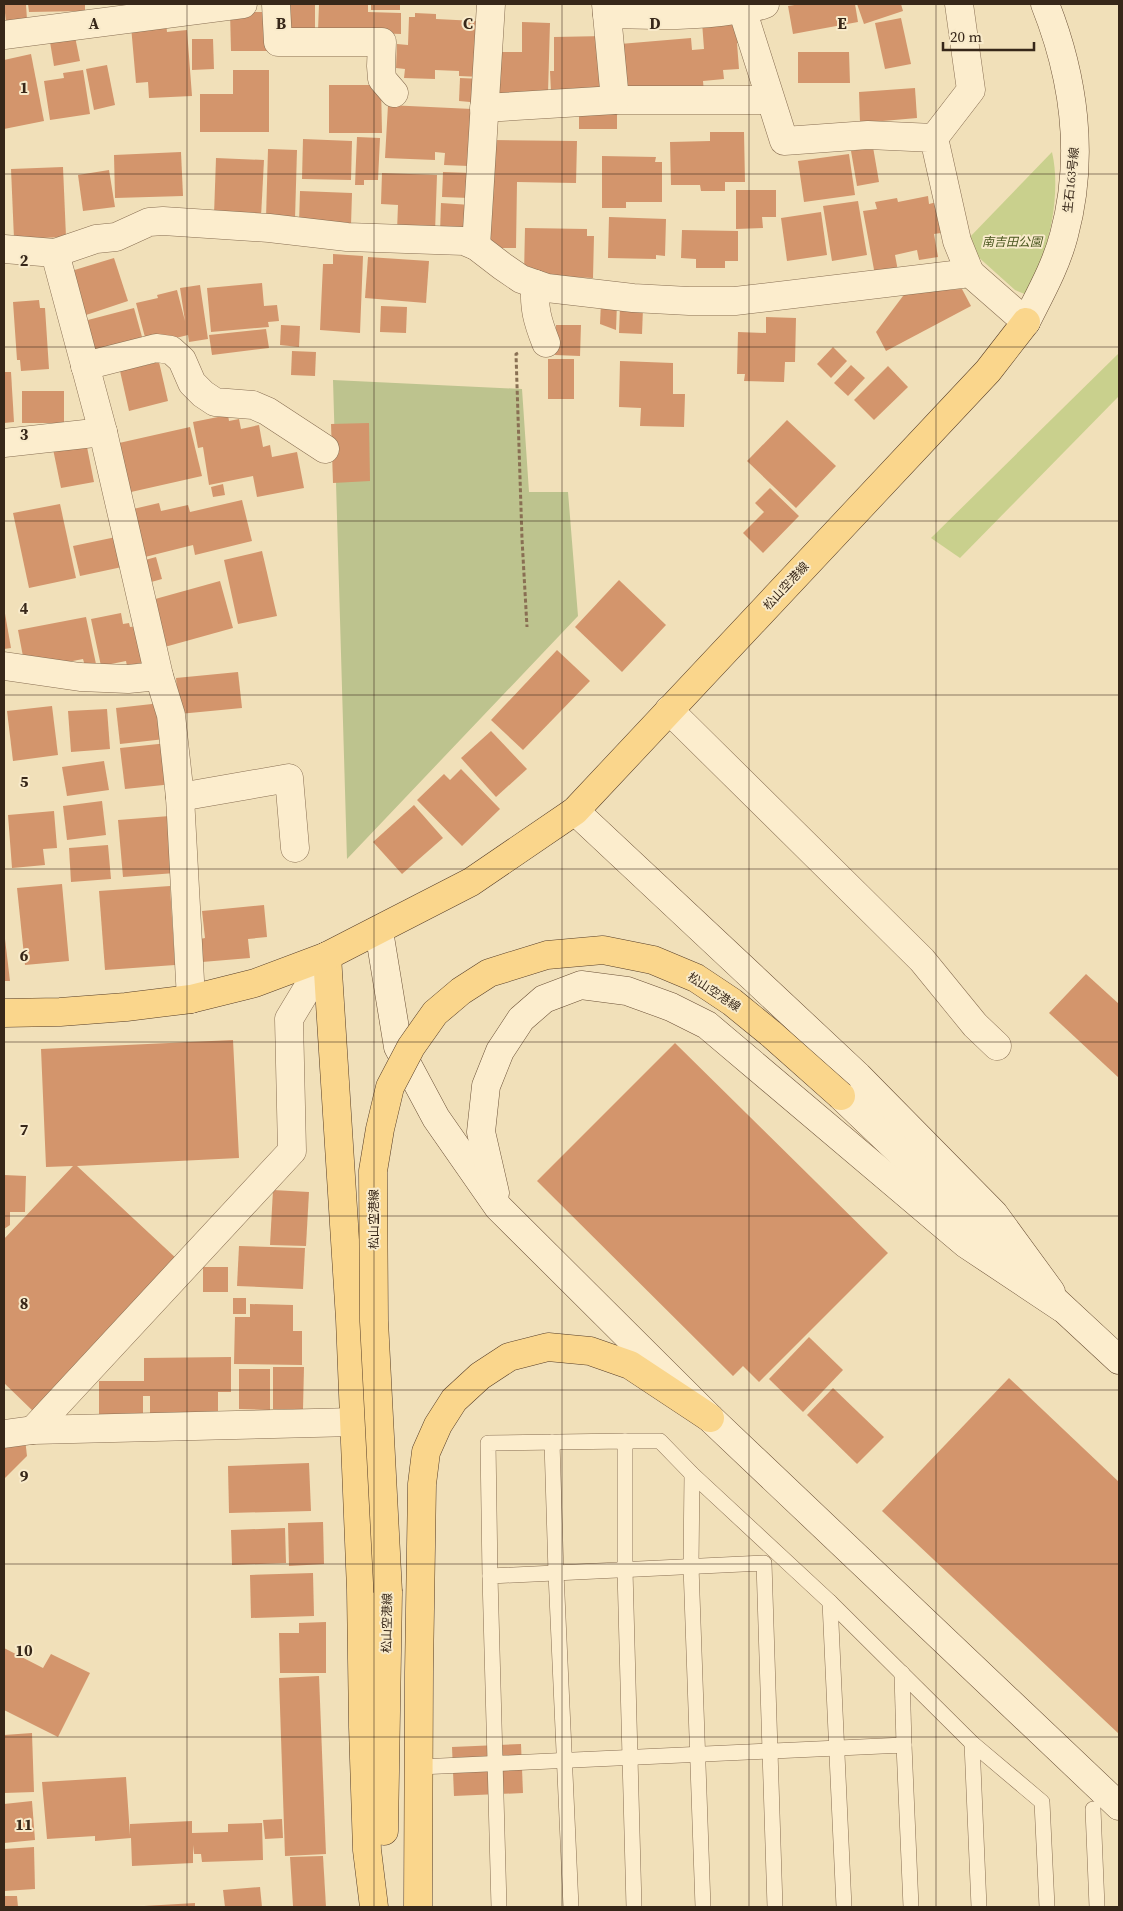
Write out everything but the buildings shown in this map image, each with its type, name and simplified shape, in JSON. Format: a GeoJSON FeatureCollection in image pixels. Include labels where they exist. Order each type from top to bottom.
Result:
{"type":"FeatureCollection","features":[{"type":"Feature","properties":{"kind":"main road","name":"松山空港線"},"geometry":{"type":"LineString","coordinates":[[4,1013],[88,1010],[190,998],[255,983],[327,956],[379,931],[471,882],[575,811],[988,371],[1026,322]]}},
{"type":"Feature","properties":{"kind":"main road","name":"松山空港線"},"geometry":{"type":"LineString","coordinates":[[380,1907],[384,1822],[388,1592],[374,1321],[373,1171],[390,1087],[411,1047],[435,1013],[461,990],[489,973],[547,955],[603,950],[653,960],[696,978],[732,1002],[840,1096]]}},
{"type":"Feature","properties":{"kind":"main road","name":"松山空港線"},"geometry":{"type":"LineString","coordinates":[[327,956],[350,1319],[361,1590],[367,1841],[374,1907]]}},
{"type":"Feature","properties":{"kind":"main road"},"geometry":{"type":"LineString","coordinates":[[418,1907],[422,1484],[426,1452],[438,1425],[454,1400],[480,1376],[509,1357],[548,1347],[590,1351],[630,1365],[710,1418]]}},
{"type":"Feature","properties":{"kind":"street"},"geometry":{"type":"LineString","coordinates":[[4,34],[243,4]]}},
{"type":"Feature","properties":{"kind":"street"},"geometry":{"type":"LineString","coordinates":[[276,4],[278,42],[382,42],[380,66],[382,79],[394,92]]}},
{"type":"Feature","properties":{"kind":"street"},"geometry":{"type":"LineString","coordinates":[[476,246],[491,4]]}},
{"type":"Feature","properties":{"kind":"street"},"geometry":{"type":"LineString","coordinates":[[934,138],[971,90],[959,4]]}},
{"type":"Feature","properties":{"kind":"street","name":"生石163号線"},"geometry":{"type":"LineString","coordinates":[[1026,322],[1049,278],[1064,235],[1076,153],[1072,103],[1064,62],[1045,4]]}},
{"type":"Feature","properties":{"kind":"street"},"geometry":{"type":"LineString","coordinates":[[615,100],[606,9],[692,15],[753,6],[770,100],[784,141],[868,135],[934,138]]}},
{"type":"Feature","properties":{"kind":"street"},"geometry":{"type":"LineString","coordinates":[[484,108],[615,100],[770,100]]}},
{"type":"Feature","properties":{"kind":"street"},"geometry":{"type":"LineString","coordinates":[[934,138],[957,241],[970,273],[1026,322]]}},
{"type":"Feature","properties":{"kind":"street"},"geometry":{"type":"LineString","coordinates":[[4,249],[55,253],[96,239],[116,237],[149,222],[163,221],[269,228],[347,237],[464,241],[476,246],[522,279],[547,288],[633,298],[735,301],[970,273]]}},
{"type":"Feature","properties":{"kind":"street"},"geometry":{"type":"LineString","coordinates":[[55,253],[103,432],[159,676],[171,715],[180,797],[190,998]]}},
{"type":"Feature","properties":{"kind":"street"},"geometry":{"type":"LineString","coordinates":[[535,284],[534,301],[537,323],[544,338]]}},
{"type":"Feature","properties":{"kind":"street"},"geometry":{"type":"LineString","coordinates":[[85,366],[156,348],[171,350],[182,360],[192,383],[215,402],[253,405],[267,411],[325,449]]}},
{"type":"Feature","properties":{"kind":"street"},"geometry":{"type":"LineString","coordinates":[[4,442],[103,432]]}},
{"type":"Feature","properties":{"kind":"street"},"geometry":{"type":"LineString","coordinates":[[4,666],[80,677],[128,679],[159,676]]}},
{"type":"Feature","properties":{"kind":"street"},"geometry":{"type":"LineString","coordinates":[[670,710],[922,960],[975,1024],[996,1046]]}},
{"type":"Feature","properties":{"kind":"street"},"geometry":{"type":"LineString","coordinates":[[180,797],[289,778],[295,848]]}},
{"type":"Feature","properties":{"kind":"street"},"geometry":{"type":"LineString","coordinates":[[575,811],[858,1076],[994,1214],[1062,1308]]}},
{"type":"Feature","properties":{"kind":"street"},"geometry":{"type":"LineString","coordinates":[[379,931],[398,1047],[436,1118],[498,1208],[710,1418],[1119,1806]]}},
{"type":"Feature","properties":{"kind":"street"},"geometry":{"type":"LineString","coordinates":[[33,1430],[292,1151],[289,1019],[327,956]]}},
{"type":"Feature","properties":{"kind":"street"},"geometry":{"type":"LineString","coordinates":[[498,1208],[480,1132],[486,1086],[500,1051],[521,1019],[544,999],[581,985],[627,991],[671,1006],[707,1025],[966,1244],[1062,1308]]}},
{"type":"Feature","properties":{"kind":"street"},"geometry":{"type":"LineString","coordinates":[[840,1096],[1119,1360]]}},
{"type":"Feature","properties":{"kind":"street"},"geometry":{"type":"LineString","coordinates":[[4,1434],[33,1430],[354,1422]]}},
{"type":"Feature","properties":{"kind":"lane"},"geometry":{"type":"LineString","coordinates":[[625,1441],[625,1570],[634,1907]]}},
{"type":"Feature","properties":{"kind":"lane"},"geometry":{"type":"LineString","coordinates":[[499,1907],[488,1443],[625,1441],[660,1441],[692,1474],[830,1602],[972,1743],[1042,1802],[1047,1907]]}},
{"type":"Feature","properties":{"kind":"lane"},"geometry":{"type":"LineString","coordinates":[[552,1442],[571,1907]]}},
{"type":"Feature","properties":{"kind":"lane"},"geometry":{"type":"LineString","coordinates":[[692,1474],[691,1566],[696,1754],[703,1907]]}},
{"type":"Feature","properties":{"kind":"lane"},"geometry":{"type":"LineString","coordinates":[[764,1541],[769,1751],[776,1907]]}},
{"type":"Feature","properties":{"kind":"lane"},"geometry":{"type":"LineString","coordinates":[[490,1576],[764,1563]]}},
{"type":"Feature","properties":{"kind":"lane"},"geometry":{"type":"LineString","coordinates":[[830,1602],[844,1907]]}},
{"type":"Feature","properties":{"kind":"lane"},"geometry":{"type":"LineString","coordinates":[[902,1673],[911,1907]]}},
{"type":"Feature","properties":{"kind":"lane"},"geometry":{"type":"LineString","coordinates":[[972,1743],[980,1907]]}},
{"type":"Feature","properties":{"kind":"lane"},"geometry":{"type":"LineString","coordinates":[[419,1767],[904,1745]]}},
{"type":"Feature","properties":{"kind":"lane"},"geometry":{"type":"LineString","coordinates":[[1093,1808],[1097,1907]]}},
{"type":"Feature","properties":{"kind":"path"},"geometry":{"type":"LineString","coordinates":[[527,628],[516,354],[544,338]]}},
{"type":"Feature","properties":{"kind":"green space","name":"南吉田公園"},"geometry":{"type":"Polygon","coordinates":[[[1052,152],[1055,169],[1055,187],[1051,225],[1041,262],[1027,295],[1015,290],[966,246],[968,239],[1052,152]]]}},
{"type":"Feature","properties":{"kind":"green space"},"geometry":{"type":"Polygon","coordinates":[[[1119,353],[1119,396],[960,558],[931,538],[1119,353]]]}},
{"type":"Feature","properties":{"kind":"green space"},"geometry":{"type":"Polygon","coordinates":[[[333,380],[522,389],[529,492],[568,492],[578,616],[347,859],[333,380]]]}}]}
